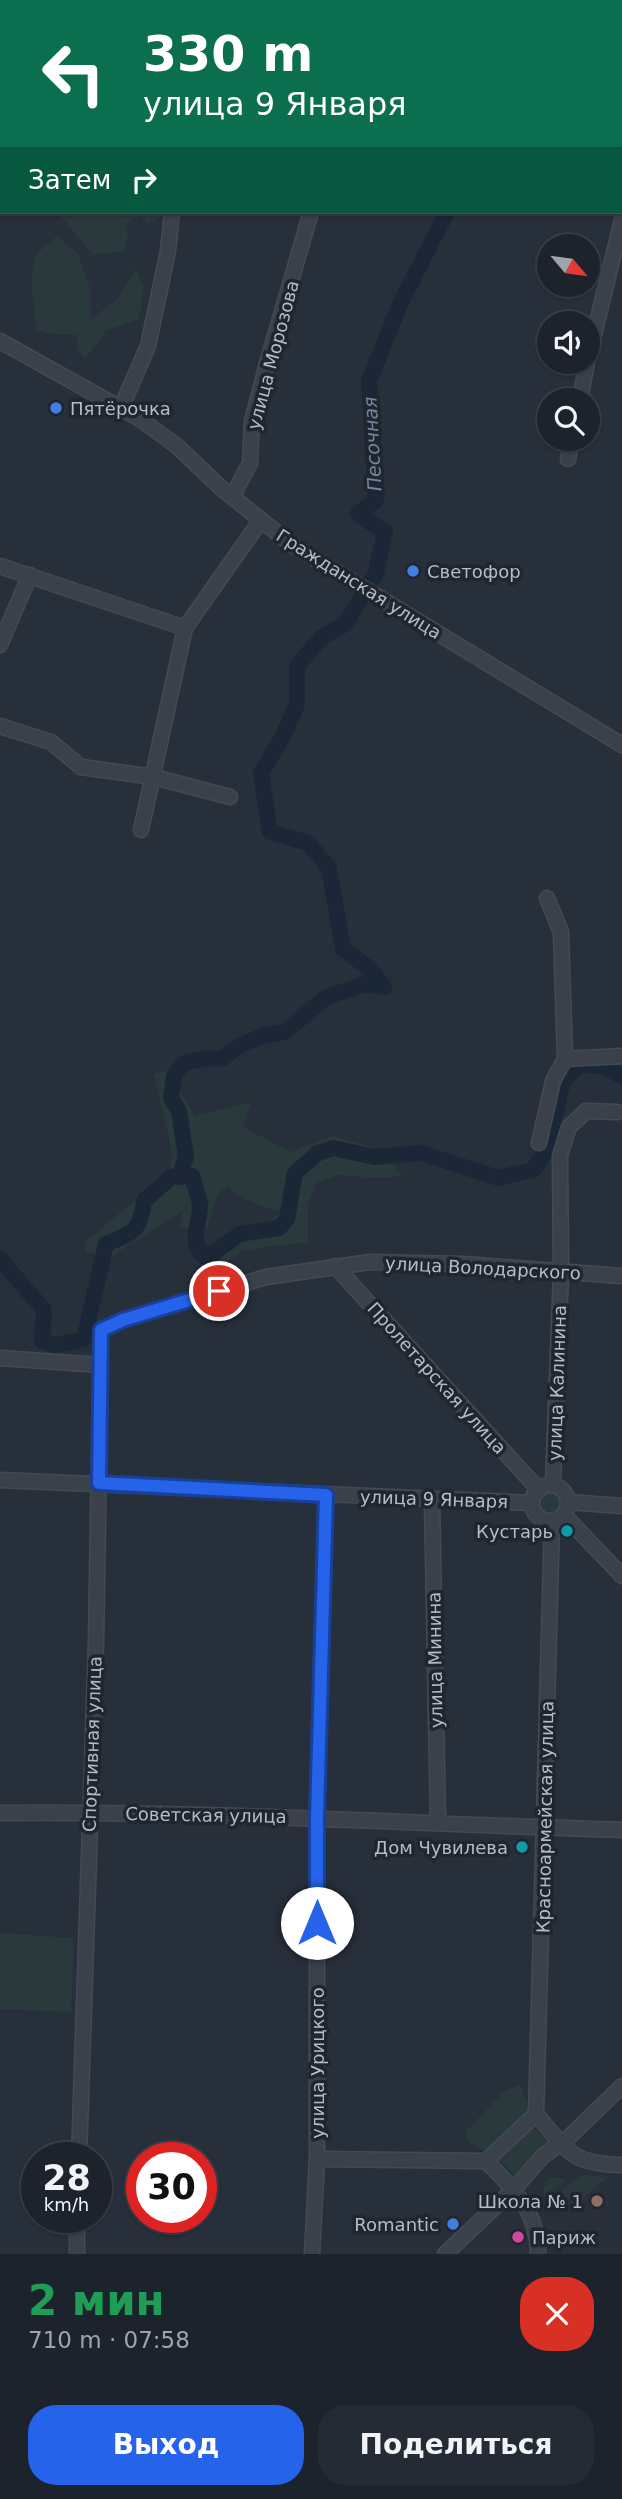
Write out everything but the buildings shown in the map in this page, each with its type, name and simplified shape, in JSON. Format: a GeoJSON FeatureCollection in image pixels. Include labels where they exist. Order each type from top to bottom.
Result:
{"type":"FeatureCollection","features":[{"type":"Feature","properties":{"kind":"street"},"geometry":{"type":"LineString","coordinates":[[121,408],[148,346],[169,251],[172,214]]}},
{"type":"Feature","properties":{"kind":"street","name":"улица Морозова"},"geometry":{"type":"LineString","coordinates":[[232,497],[250,463],[252,421],[311,214]]}},
{"type":"Feature","properties":{"kind":"street"},"geometry":{"type":"LineString","coordinates":[[600,311],[622,220]]}},
{"type":"Feature","properties":{"kind":"street","name":"Гражданская улица"},"geometry":{"type":"LineString","coordinates":[[0,341],[121,408],[177,446],[232,497],[290,544],[622,745]]}},
{"type":"Feature","properties":{"kind":"street"},"geometry":{"type":"LineString","coordinates":[[568,460],[570,451]]}},
{"type":"Feature","properties":{"kind":"street"},"geometry":{"type":"LineString","coordinates":[[141,830],[185,628],[261,520]]}},
{"type":"Feature","properties":{"kind":"street"},"geometry":{"type":"LineString","coordinates":[[0,566],[185,628]]}},
{"type":"Feature","properties":{"kind":"street"},"geometry":{"type":"LineString","coordinates":[[0,645],[30,575]]}},
{"type":"Feature","properties":{"kind":"street"},"geometry":{"type":"LineString","coordinates":[[0,726],[51,742],[81,767],[154,777],[230,797]]}},
{"type":"Feature","properties":{"kind":"street"},"geometry":{"type":"LineString","coordinates":[[539,1143],[553,1081],[565,1059],[561,932],[547,898]]}},
{"type":"Feature","properties":{"kind":"street"},"geometry":{"type":"LineString","coordinates":[[565,1059],[622,1056]]}},
{"type":"Feature","properties":{"kind":"street","name":"улица Калинина"},"geometry":{"type":"LineString","coordinates":[[541,1493],[561,1272],[560,1156],[569,1127],[586,1111],[617,1112]]}},
{"type":"Feature","properties":{"kind":"street","name":"улица Володарского"},"geometry":{"type":"LineString","coordinates":[[101,1330],[123,1320],[267,1276],[370,1262],[436,1263],[622,1276]]}},
{"type":"Feature","properties":{"kind":"street","name":"Пролетарская улица"},"geometry":{"type":"LineString","coordinates":[[335,1266],[541,1493]]}},
{"type":"Feature","properties":{"kind":"street","name":"Спортивная улица"},"geometry":{"type":"LineString","coordinates":[[79,2142],[101,1330]]}},
{"type":"Feature","properties":{"kind":"street"},"geometry":{"type":"LineString","coordinates":[[0,1358],[100,1365]]}},
{"type":"Feature","properties":{"kind":"street","name":"улица 9 Января"},"geometry":{"type":"LineString","coordinates":[[0,1479],[432,1499],[541,1493]]}},
{"type":"Feature","properties":{"kind":"street"},"geometry":{"type":"LineString","coordinates":[[561,1513],[565,1493],[541,1493],[533,1509],[540,1518],[622,1506]]}},
{"type":"Feature","properties":{"kind":"street","name":"улица Урицкого"},"geometry":{"type":"LineString","coordinates":[[312,2254],[317,2159],[317,1818],[326,1495]]}},
{"type":"Feature","properties":{"kind":"street","name":"улица Минина"},"geometry":{"type":"LineString","coordinates":[[432,1499],[438,1822]]}},
{"type":"Feature","properties":{"kind":"street"},"geometry":{"type":"LineString","coordinates":[[561,1513],[622,1576]]}},
{"type":"Feature","properties":{"kind":"street","name":"Красноармейская улица"},"geometry":{"type":"LineString","coordinates":[[536,2114],[545,1828],[561,1513]]}},
{"type":"Feature","properties":{"kind":"street","name":"Советская улица"},"geometry":{"type":"LineString","coordinates":[[0,1813],[89,1812],[317,1818],[622,1830]]}},
{"type":"Feature","properties":{"kind":"street"},"geometry":{"type":"LineString","coordinates":[[445,2254],[514,2189],[535,2163],[561,2143],[622,2086]]}},
{"type":"Feature","properties":{"kind":"street"},"geometry":{"type":"LineString","coordinates":[[317,2159],[486,2161],[536,2114],[561,2143],[586,2162],[622,2165]]}},
{"type":"Feature","properties":{"kind":"street"},"geometry":{"type":"LineString","coordinates":[[486,2161],[514,2189],[534,2222],[537,2254]]}},
{"type":"Feature","properties":{"kind":"street"},"geometry":{"type":"LineString","coordinates":[[77,2254],[78,2233]]}},
{"type":"Feature","properties":{"kind":"shaded area"},"geometry":{"type":"Polygon","coordinates":[[[59,214],[161,214],[161,217],[147,224],[140,216],[126,223],[128,236],[124,251],[93,255],[59,214]]]}},
{"type":"Feature","properties":{"kind":"shaded area"},"geometry":{"type":"Polygon","coordinates":[[[57,236],[78,254],[90,288],[90,320],[117,299],[136,268],[144,288],[139,319],[106,331],[85,359],[78,350],[76,335],[49,334],[36,330],[33,264],[38,253],[57,236]]]}},
{"type":"Feature","properties":{"kind":"shaded area"},"geometry":{"type":"Polygon","coordinates":[[[168,1070],[195,1116],[251,1102],[243,1127],[291,1152],[333,1136],[380,1150],[403,1176],[377,1178],[339,1175],[316,1183],[308,1205],[308,1242],[243,1250],[218,1270],[201,1263],[221,1237],[231,1229],[260,1223],[282,1211],[252,1202],[227,1186],[218,1194],[207,1228],[180,1229],[183,1210],[112,1256],[85,1252],[85,1242],[170,1171],[172,1152],[154,1074],[168,1070]]]}},
{"type":"Feature","properties":{"kind":"shaded area"},"geometry":{"type":"Polygon","coordinates":[[[550,1493],[557,1496],[560,1503],[557,1510],[550,1513],[543,1510],[540,1503],[543,1496],[550,1493]]]}},
{"type":"Feature","properties":{"kind":"shaded area"},"geometry":{"type":"Polygon","coordinates":[[[0,1933],[74,1938],[71,2012],[0,2009],[0,1933]]]}},
{"type":"Feature","properties":{"kind":"shaded area"},"geometry":{"type":"Polygon","coordinates":[[[520,2084],[530,2111],[487,2154],[467,2140],[465,2132],[506,2090],[520,2084]]]}},
{"type":"Feature","properties":{"kind":"shaded area"},"geometry":{"type":"Polygon","coordinates":[[[533,2127],[548,2142],[515,2176],[500,2160],[533,2127]]]}},
{"type":"Feature","properties":{"kind":"shaded area"},"geometry":{"type":"Polygon","coordinates":[[[581,2175],[607,2177],[580,2201],[562,2198],[560,2192],[581,2175]]]}},
{"type":"Feature","properties":{"kind":"shaded area"},"geometry":{"type":"Polygon","coordinates":[[[557,2177],[565,2180],[546,2199],[546,2181],[557,2177]]]}},
{"type":"Feature","properties":{"kind":"waterway","name":"Песочная"},"geometry":{"type":"LineString","coordinates":[[179,1177],[186,1157],[179,1111],[171,1098],[174,1076],[183,1063],[208,1058],[222,1059],[239,1046],[265,1035],[285,1032],[325,998],[364,984],[384,987],[369,968],[343,949],[329,868],[308,843],[270,832],[261,773],[284,734],[297,704],[297,666],[321,638],[345,624],[376,573],[385,532],[358,514],[376,500],[369,381],[399,306],[446,214]]}},
{"type":"Feature","properties":{"kind":"waterway"},"geometry":{"type":"LineString","coordinates":[[0,1259],[44,1310],[42,1341],[55,1345],[84,1339],[106,1244],[134,1230],[140,1220],[144,1201],[171,1177],[192,1176],[200,1205],[197,1247],[207,1258],[239,1234],[279,1228],[287,1219],[295,1173],[318,1153],[333,1148],[374,1157],[422,1153],[498,1178],[533,1170],[547,1150],[563,1081],[580,1065],[605,1066],[622,1077]]}},
{"type":"Feature","properties":{"kind":"place","name":"Пятёрочка"},"geometry":{"type":"Point","coordinates":[56,408]}},
{"type":"Feature","properties":{"kind":"place","name":"Светофор"},"geometry":{"type":"Point","coordinates":[413,571]}},
{"type":"Feature","properties":{"kind":"place","name":"Кустарь"},"geometry":{"type":"Point","coordinates":[567,1531]}},
{"type":"Feature","properties":{"kind":"place","name":"Дом Чувилева"},"geometry":{"type":"Point","coordinates":[522,1847]}},
{"type":"Feature","properties":{"kind":"place","name":"Школа № 1"},"geometry":{"type":"Point","coordinates":[597,2201]}},
{"type":"Feature","properties":{"kind":"place","name":"Romantic"},"geometry":{"type":"Point","coordinates":[453,2224]}},
{"type":"Feature","properties":{"kind":"place","name":"Париж"},"geometry":{"type":"Point","coordinates":[518,2237]}},
{"type":"Feature","properties":{"kind":"route"},"geometry":{"type":"LineString","coordinates":[[219,1291],[123,1320],[101,1330],[99,1483],[326,1495],[317,1818],[317,1923]]}}]}
